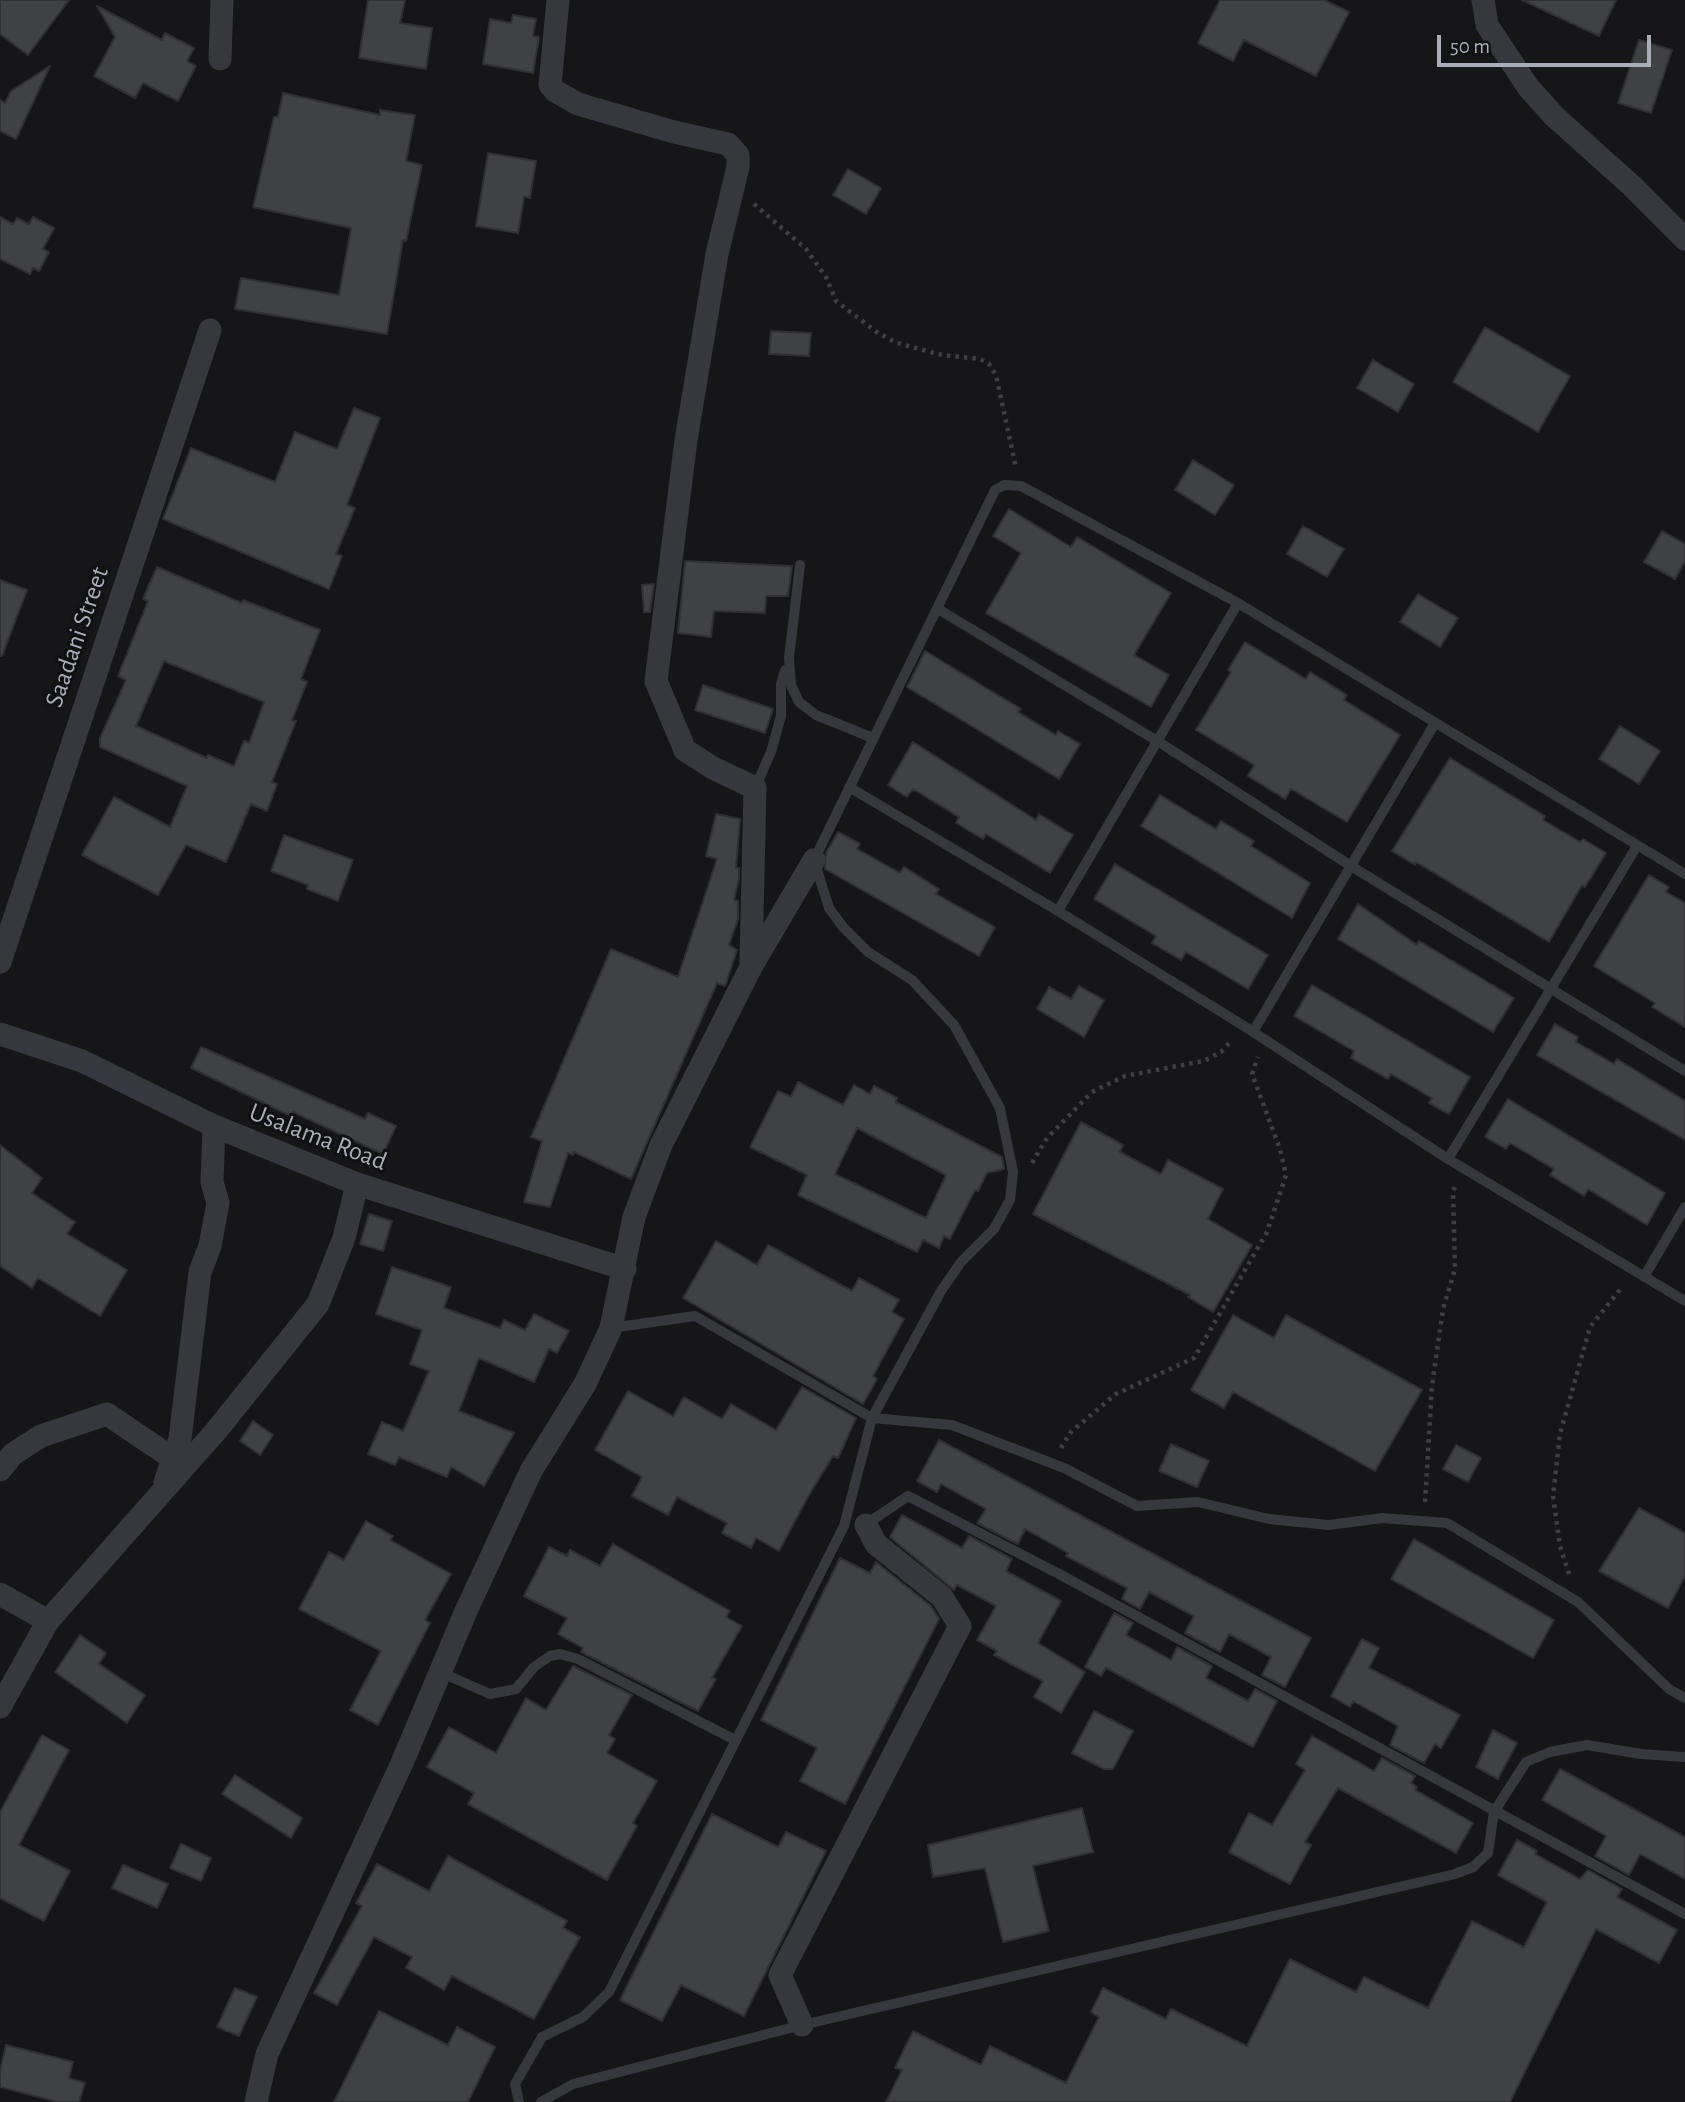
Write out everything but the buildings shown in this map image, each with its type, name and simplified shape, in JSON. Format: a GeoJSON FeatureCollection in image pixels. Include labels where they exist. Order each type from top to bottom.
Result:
{"type":"FeatureCollection","features":[{"type":"Feature","properties":{"kind":"street"},"geometry":{"type":"LineString","coordinates":[[220,59],[222,0]]}},
{"type":"Feature","properties":{"kind":"street"},"geometry":{"type":"LineString","coordinates":[[558,0],[550,85],[555,92],[578,104],[674,132],[728,144],[738,155],[738,167],[717,254],[686,440],[656,681],[685,750],[713,768],[755,788],[751,967]]}},
{"type":"Feature","properties":{"kind":"street"},"geometry":{"type":"LineString","coordinates":[[1483,0],[1487,25],[1528,87],[1554,116],[1632,186],[1685,239]]}},
{"type":"Feature","properties":{"kind":"street","name":"Saadani Street"},"geometry":{"type":"LineString","coordinates":[[0,962],[210,330]]}},
{"type":"Feature","properties":{"kind":"street"},"geometry":{"type":"LineString","coordinates":[[256,2102],[267,2054],[442,1673],[466,1611],[531,1471],[585,1384],[611,1328],[634,1217],[662,1145],[751,967],[814,860]]}},
{"type":"Feature","properties":{"kind":"street","name":"Usalama Road"},"geometry":{"type":"LineString","coordinates":[[0,1034],[82,1061],[214,1126],[357,1184],[625,1269]]}},
{"type":"Feature","properties":{"kind":"street"},"geometry":{"type":"LineString","coordinates":[[156,1501],[175,1460],[185,1410],[190,1337],[200,1272],[210,1246],[218,1203],[212,1182],[214,1126]]}},
{"type":"Feature","properties":{"kind":"street"},"geometry":{"type":"LineString","coordinates":[[0,1707],[48,1621],[156,1501],[318,1304],[344,1238],[357,1184]]}},
{"type":"Feature","properties":{"kind":"street"},"geometry":{"type":"LineString","coordinates":[[0,1470],[13,1454],[41,1436],[107,1414],[175,1460]]}},
{"type":"Feature","properties":{"kind":"street"},"geometry":{"type":"LineString","coordinates":[[802,2025],[780,1975],[960,1626],[942,1597],[855,1525]]}},
{"type":"Feature","properties":{"kind":"street"},"geometry":{"type":"LineString","coordinates":[[0,1594],[48,1621]]}},
{"type":"Feature","properties":{"kind":"lane"},"geometry":{"type":"LineString","coordinates":[[519,2102],[515,2084],[542,2037],[583,2017],[609,1992],[735,1740],[855,1525],[873,1418],[941,1292],[961,1262],[994,1229],[1010,1200],[1013,1172],[1000,1108],[954,1025],[912,981],[868,952],[843,927],[829,908],[814,860],[995,490],[1004,485],[1021,485],[1238,603],[1685,874]]}},
{"type":"Feature","properties":{"kind":"lane"},"geometry":{"type":"LineString","coordinates":[[800,565],[788,676],[799,702],[816,715],[873,738]]}},
{"type":"Feature","properties":{"kind":"lane"},"geometry":{"type":"LineString","coordinates":[[1058,911],[1238,603]]}},
{"type":"Feature","properties":{"kind":"lane"},"geometry":{"type":"LineString","coordinates":[[938,609],[1159,742],[1351,866],[1685,1071]]}},
{"type":"Feature","properties":{"kind":"lane"},"geometry":{"type":"LineString","coordinates":[[755,788],[778,728],[783,697],[781,684],[789,657]]}},
{"type":"Feature","properties":{"kind":"lane"},"geometry":{"type":"LineString","coordinates":[[1249,1029],[1351,866],[1435,723]]}},
{"type":"Feature","properties":{"kind":"lane"},"geometry":{"type":"LineString","coordinates":[[849,787],[1058,911],[1249,1029],[1464,1169],[1685,1301]]}},
{"type":"Feature","properties":{"kind":"lane"},"geometry":{"type":"LineString","coordinates":[[1448,1159],[1637,846]]}},
{"type":"Feature","properties":{"kind":"lane"},"geometry":{"type":"LineString","coordinates":[[1644,1277],[1685,1207]]}},
{"type":"Feature","properties":{"kind":"lane"},"geometry":{"type":"LineString","coordinates":[[611,1328],[695,1316],[873,1418],[952,1424],[1052,1464],[1137,1506],[1198,1502],[1269,1519],[1329,1525],[1382,1518],[1447,1523],[1578,1602],[1670,1689],[1685,1698]]}},
{"type":"Feature","properties":{"kind":"lane"},"geometry":{"type":"LineString","coordinates":[[855,1525],[908,1496],[1061,1575],[1685,1914]]}},
{"type":"Feature","properties":{"kind":"lane"},"geometry":{"type":"LineString","coordinates":[[442,1673],[490,1694],[516,1689],[534,1667],[550,1656],[560,1654],[578,1659],[735,1740]]}},
{"type":"Feature","properties":{"kind":"lane"},"geometry":{"type":"LineString","coordinates":[[541,2102],[573,2084],[802,2025],[1455,1874],[1474,1867],[1488,1853],[1494,1812],[1526,1762],[1550,1752],[1587,1745],[1641,1755],[1685,1757]]}},
{"type":"Feature","properties":{"kind":"path"},"geometry":{"type":"LineString","coordinates":[[738,167],[756,208],[806,249],[827,276],[836,301],[878,333],[897,343],[942,355],[980,359],[989,364],[996,375],[1007,438],[1021,485]]}},
{"type":"Feature","properties":{"kind":"path"},"geometry":{"type":"LineString","coordinates":[[1010,1200],[1046,1138],[1092,1092],[1125,1076],[1204,1061],[1221,1052],[1249,1029]]}},
{"type":"Feature","properties":{"kind":"path"},"geometry":{"type":"LineString","coordinates":[[1052,1464],[1070,1433],[1116,1394],[1194,1358],[1267,1232],[1286,1175],[1252,1074],[1265,1040]]}},
{"type":"Feature","properties":{"kind":"path"},"geometry":{"type":"LineString","coordinates":[[1424,1520],[1432,1386],[1443,1309],[1455,1269],[1453,1191],[1464,1169]]}},
{"type":"Feature","properties":{"kind":"path"},"geometry":{"type":"LineString","coordinates":[[1578,1602],[1560,1546],[1553,1496],[1560,1434],[1590,1328],[1614,1300],[1633,1270]]}}]}
